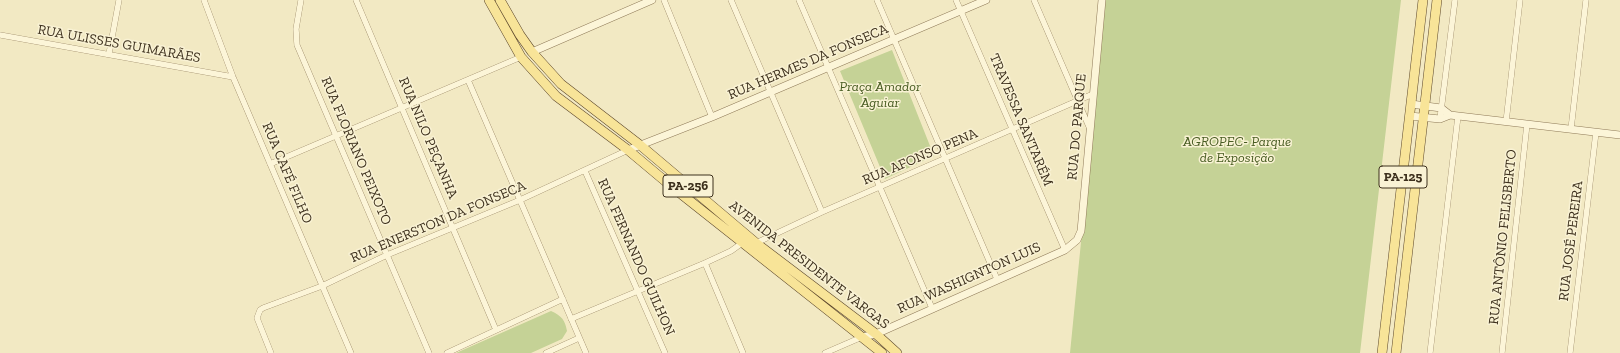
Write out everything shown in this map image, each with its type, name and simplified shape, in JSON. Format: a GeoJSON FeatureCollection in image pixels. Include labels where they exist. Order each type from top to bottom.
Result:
{"type":"FeatureCollection","features":[{"type":"Feature","properties":{"kind":"main road","name":"AVENIDA PRESIDENTE VARGAS"},"geometry":{"type":"LineString","coordinates":[[489,0],[521,57],[556,96],[628,150],[742,243],[882,353]]}},
{"type":"Feature","properties":{"kind":"main road","name":"AVENIDA PRESIDENTE VARGAS"},"geometry":{"type":"LineString","coordinates":[[500,0],[514,26],[532,52],[561,84],[640,145],[756,243],[876,334],[897,353]]}},
{"type":"Feature","properties":{"kind":"main road","name":"PA-125"},"geometry":{"type":"LineString","coordinates":[[1382,353],[1424,0]]}},
{"type":"Feature","properties":{"kind":"main road","name":"PA-125"},"geometry":{"type":"LineString","coordinates":[[1396,353],[1437,0]]}},
{"type":"Feature","properties":{"kind":"main road"},"geometry":{"type":"LineString","coordinates":[[1404,170],[1416,172]]}},
{"type":"Feature","properties":{"kind":"main road"},"geometry":{"type":"LineString","coordinates":[[1396,240],[1409,241]]}},
{"type":"Feature","properties":{"kind":"street"},"geometry":{"type":"LineString","coordinates":[[109,54],[119,0]]}},
{"type":"Feature","properties":{"kind":"street","name":"RUA CAFÉ FILHO"},"geometry":{"type":"LineString","coordinates":[[204,0],[233,77],[351,353]]}},
{"type":"Feature","properties":{"kind":"street","name":"RUA FLORIANO PEIXOTO"},"geometry":{"type":"LineString","coordinates":[[300,0],[296,29],[297,45],[429,353]]}},
{"type":"Feature","properties":{"kind":"street","name":"RUA NILO PEÇANHA"},"geometry":{"type":"LineString","coordinates":[[356,0],[496,330]]}},
{"type":"Feature","properties":{"kind":"street"},"geometry":{"type":"LineString","coordinates":[[532,52],[652,0]]}},
{"type":"Feature","properties":{"kind":"street"},"geometry":{"type":"LineString","coordinates":[[664,0],[712,117]]}},
{"type":"Feature","properties":{"kind":"street"},"geometry":{"type":"LineString","coordinates":[[731,0],[822,212]]}},
{"type":"Feature","properties":{"kind":"street"},"geometry":{"type":"LineString","coordinates":[[799,0],[827,68],[932,308]]}},
{"type":"Feature","properties":{"kind":"street"},"geometry":{"type":"LineString","coordinates":[[877,0],[997,279]]}},
{"type":"Feature","properties":{"kind":"street","name":"TRAVESSA SANTARÉM"},"geometry":{"type":"LineString","coordinates":[[956,0],[1065,250]]}},
{"type":"Feature","properties":{"kind":"street","name":"RUA HERMES DA FONSECA"},"geometry":{"type":"LineString","coordinates":[[628,150],[712,117],[986,0]]}},
{"type":"Feature","properties":{"kind":"street"},"geometry":{"type":"LineString","coordinates":[[1034,0],[1090,129]]}},
{"type":"Feature","properties":{"kind":"street","name":"RUA DO PARQUE"},"geometry":{"type":"LineString","coordinates":[[1065,250],[1077,240],[1081,231],[1102,0]]}},
{"type":"Feature","properties":{"kind":"street"},"geometry":{"type":"LineString","coordinates":[[1440,119],[1455,0]]}},
{"type":"Feature","properties":{"kind":"street"},"geometry":{"type":"LineString","coordinates":[[1506,122],[1520,0]]}},
{"type":"Feature","properties":{"kind":"street"},"geometry":{"type":"LineString","coordinates":[[1571,129],[1586,0]]}},
{"type":"Feature","properties":{"kind":"street","name":"RUA ULISSES GUIMARÃES"},"geometry":{"type":"LineString","coordinates":[[0,35],[233,77]]}},
{"type":"Feature","properties":{"kind":"street"},"geometry":{"type":"LineString","coordinates":[[270,164],[521,57]]}},
{"type":"Feature","properties":{"kind":"street"},"geometry":{"type":"LineString","coordinates":[[468,80],[586,353]]}},
{"type":"Feature","properties":{"kind":"street","name":"RUA AFONSO PENA"},"geometry":{"type":"LineString","coordinates":[[756,243],[822,212],[1012,131],[1093,94]]}},
{"type":"Feature","properties":{"kind":"street"},"geometry":{"type":"LineString","coordinates":[[1411,104],[1441,108],[1450,115]]}},
{"type":"Feature","properties":{"kind":"street"},"geometry":{"type":"LineString","coordinates":[[1410,116],[1440,119],[1450,115],[1620,134]]}},
{"type":"Feature","properties":{"kind":"street"},"geometry":{"type":"LineString","coordinates":[[1430,353],[1458,116]]}},
{"type":"Feature","properties":{"kind":"street","name":"RUA ANTÔNIO FELISBERTO"},"geometry":{"type":"LineString","coordinates":[[1502,353],[1527,124]]}},
{"type":"Feature","properties":{"kind":"street","name":"RUA JOSÉ PEREIRA"},"geometry":{"type":"LineString","coordinates":[[1570,353],[1596,132]]}},
{"type":"Feature","properties":{"kind":"street","name":"RUA ENERSTON DA FONSECA"},"geometry":{"type":"LineString","coordinates":[[272,353],[258,321],[258,314],[263,308],[322,286],[387,255],[586,171],[628,150]]}},
{"type":"Feature","properties":{"kind":"street","name":"RUA FERNANDO GUILHON"},"geometry":{"type":"LineString","coordinates":[[586,171],[665,353]]}},
{"type":"Feature","properties":{"kind":"street"},"geometry":{"type":"LineString","coordinates":[[571,319],[706,263],[731,251],[742,243]]}},
{"type":"Feature","properties":{"kind":"street","name":"RUA WASHIGNTON LUIS"},"geometry":{"type":"LineString","coordinates":[[862,337],[876,334],[1065,250]]}},
{"type":"Feature","properties":{"kind":"street"},"geometry":{"type":"LineString","coordinates":[[706,263],[743,353]]}},
{"type":"Feature","properties":{"kind":"street"},"geometry":{"type":"LineString","coordinates":[[447,353],[562,299]]}},
{"type":"Feature","properties":{"kind":"street"},"geometry":{"type":"LineString","coordinates":[[825,353],[862,337]]}},
{"type":"Feature","properties":{"kind":"street"},"geometry":{"type":"LineString","coordinates":[[546,353],[580,338]]}},
{"type":"Feature","properties":{"kind":"green space","name":"AGROPEC- Parque de Exposição"},"geometry":{"type":"Polygon","coordinates":[[[1105,0],[1401,0],[1360,353],[1070,353],[1105,0]]]}},
{"type":"Feature","properties":{"kind":"green space","name":"Praça Amador Aguiar"},"geometry":{"type":"Polygon","coordinates":[[[892,50],[934,156],[885,179],[840,71],[892,50]]]}},
{"type":"Feature","properties":{"kind":"green space"},"geometry":{"type":"Polygon","coordinates":[[[551,311],[562,319],[567,331],[562,339],[531,353],[456,353],[551,311]]]}}]}
